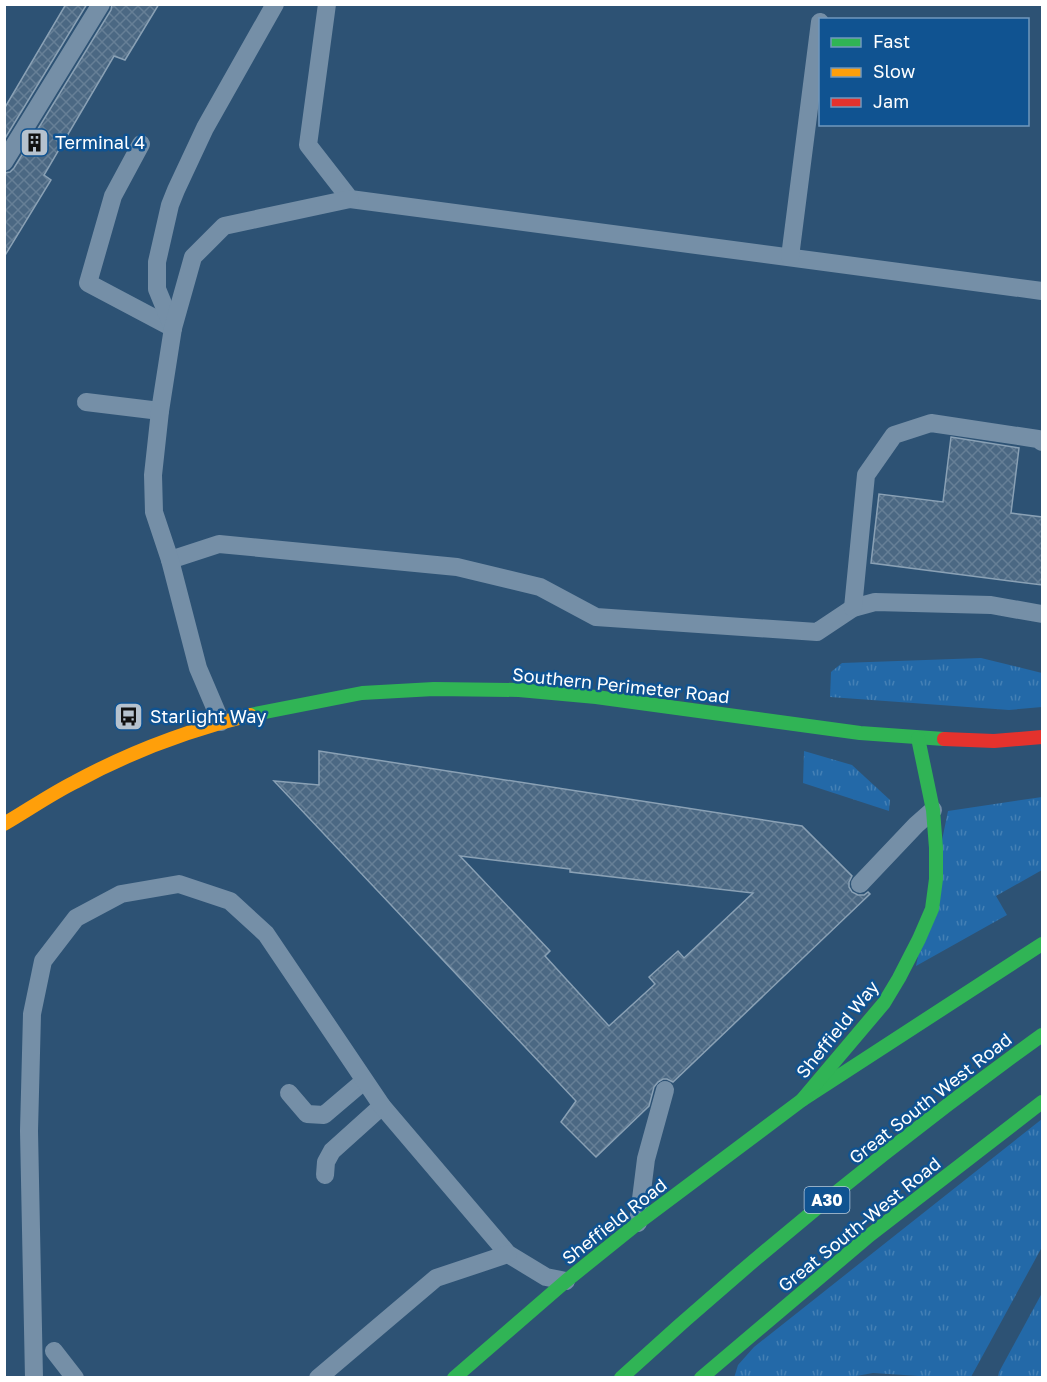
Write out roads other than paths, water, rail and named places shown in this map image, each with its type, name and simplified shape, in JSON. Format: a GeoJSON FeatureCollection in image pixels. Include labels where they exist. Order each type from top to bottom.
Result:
{"type":"FeatureCollection","features":[{"type":"Feature","properties":{"kind":"main road","name":"Southern Perimeter Road"},"geometry":{"type":"LineString","coordinates":[[4,824],[74,782],[134,753],[221,722],[265,711],[362,693],[434,689],[519,690],[596,697],[860,733],[994,741],[1042,737]]}},
{"type":"Feature","properties":{"kind":"main road","name":"Sheffield Way"},"geometry":{"type":"LineString","coordinates":[[802,1100],[884,1004],[900,978],[932,909],[936,879],[933,810],[918,738]]}},
{"type":"Feature","properties":{"kind":"main road"},"geometry":{"type":"LineString","coordinates":[[802,1100],[1042,944]]}},
{"type":"Feature","properties":{"kind":"main road","name":"Great South West Road"},"geometry":{"type":"LineString","coordinates":[[621,1377],[670,1331],[837,1192],[1006,1060],[1042,1035]]}},
{"type":"Feature","properties":{"kind":"main road","name":"Sheffield Road"},"geometry":{"type":"LineString","coordinates":[[454,1377],[638,1223],[802,1100]]}},
{"type":"Feature","properties":{"kind":"main road","name":"Great South-West Road"},"geometry":{"type":"LineString","coordinates":[[701,1377],[870,1235],[1042,1102]]}},
{"type":"Feature","properties":{"kind":"lane"},"geometry":{"type":"LineString","coordinates":[[4,162],[101,4]]}},
{"type":"Feature","properties":{"kind":"lane"},"geometry":{"type":"LineString","coordinates":[[173,328],[157,289],[157,262],[170,205],[205,128],[275,4]]}},
{"type":"Feature","properties":{"kind":"lane"},"geometry":{"type":"LineString","coordinates":[[327,4],[308,145],[350,199]]}},
{"type":"Feature","properties":{"kind":"lane"},"geometry":{"type":"LineString","coordinates":[[790,257],[819,36]]}},
{"type":"Feature","properties":{"kind":"lane"},"geometry":{"type":"LineString","coordinates":[[141,144],[113,196],[88,283],[173,328]]}},
{"type":"Feature","properties":{"kind":"lane"},"geometry":{"type":"LineString","coordinates":[[221,722],[198,668],[170,560],[153,512],[153,475],[173,328],[193,257],[224,226],[350,199],[1042,291]]}},
{"type":"Feature","properties":{"kind":"lane"},"geometry":{"type":"LineString","coordinates":[[86,402],[160,411]]}},
{"type":"Feature","properties":{"kind":"lane"},"geometry":{"type":"LineString","coordinates":[[853,608],[866,475],[894,435],[931,423],[1038,439],[1042,442]]}},
{"type":"Feature","properties":{"kind":"lane"},"geometry":{"type":"LineString","coordinates":[[170,560],[219,544],[457,567],[540,587],[596,617],[817,632],[853,608],[875,602],[991,605],[1042,614]]}},
{"type":"Feature","properties":{"kind":"lane"},"geometry":{"type":"LineString","coordinates":[[860,884],[933,810]]}},
{"type":"Feature","properties":{"kind":"lane"},"geometry":{"type":"LineString","coordinates":[[34,1377],[29,1131],[32,1014],[43,961],[76,918],[121,894],[179,884],[230,901],[266,934],[382,1106],[508,1254],[546,1277],[566,1281]]}},
{"type":"Feature","properties":{"kind":"lane"},"geometry":{"type":"LineString","coordinates":[[289,1093],[307,1114],[324,1115],[364,1081]]}},
{"type":"Feature","properties":{"kind":"lane"},"geometry":{"type":"LineString","coordinates":[[638,1223],[646,1160],[665,1090]]}},
{"type":"Feature","properties":{"kind":"lane"},"geometry":{"type":"LineString","coordinates":[[325,1175],[326,1162],[332,1151],[382,1106]]}},
{"type":"Feature","properties":{"kind":"lane"},"geometry":{"type":"LineString","coordinates":[[318,1377],[436,1278],[508,1254]]}},
{"type":"Feature","properties":{"kind":"lane"},"geometry":{"type":"LineString","coordinates":[[54,1351],[75,1377]]}},
{"type":"Feature","properties":{"kind":"place","name":"Terminal 4"},"geometry":{"type":"Point","coordinates":[34,142]}},
{"type":"Feature","properties":{"kind":"place","name":"Starlight Way"},"geometry":{"type":"Point","coordinates":[129,716]}}]}
